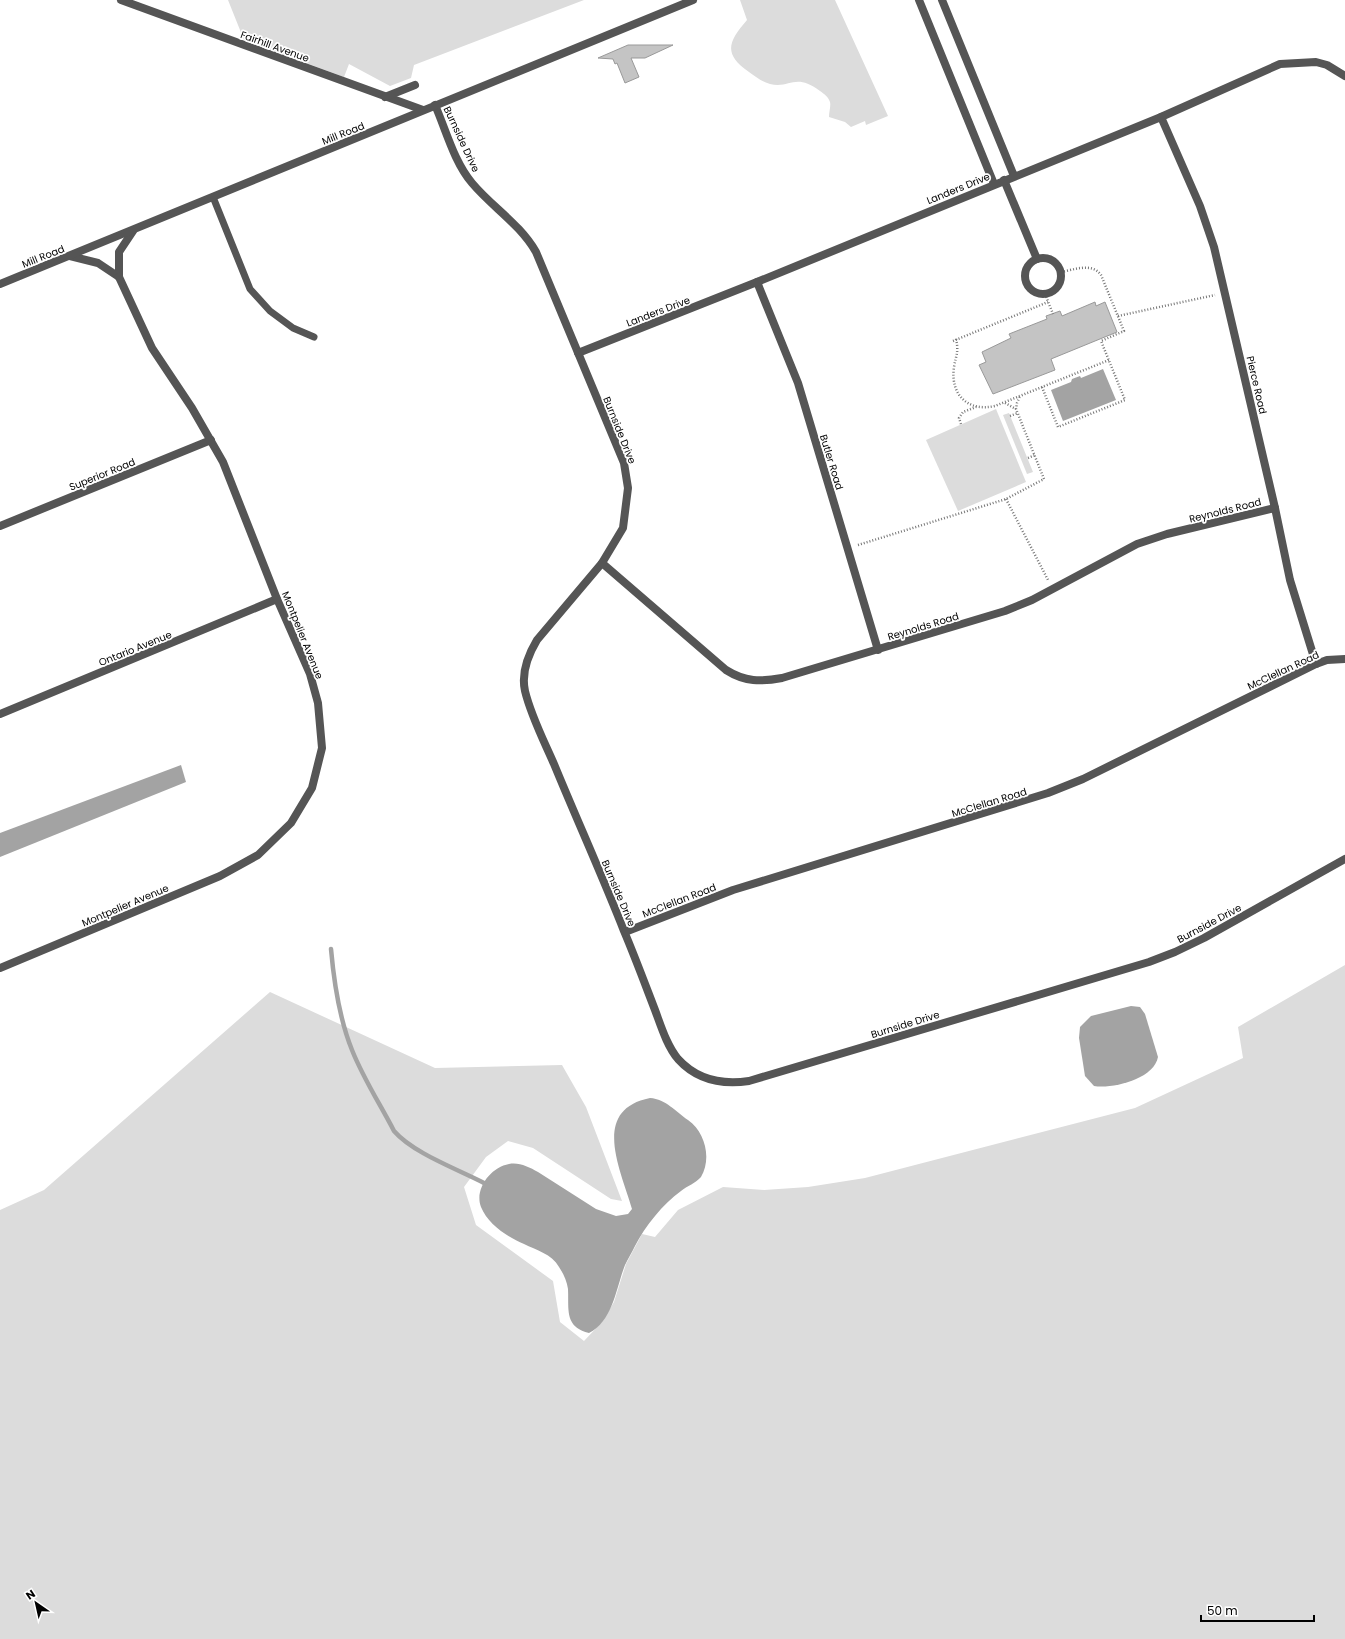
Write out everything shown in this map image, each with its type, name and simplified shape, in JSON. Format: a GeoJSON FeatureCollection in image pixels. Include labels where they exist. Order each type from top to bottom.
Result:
{"type":"FeatureCollection","features":[{"type":"Feature","properties":{"kind":"street","name":"Fairhill Avenue"},"geometry":{"type":"LineString","coordinates":[[121,0],[423,110]]}},
{"type":"Feature","properties":{"kind":"street","name":"Mill Road"},"geometry":{"type":"LineString","coordinates":[[0,284],[133,231],[435,105],[693,0]]}},
{"type":"Feature","properties":{"kind":"street"},"geometry":{"type":"LineString","coordinates":[[919,0],[994,184]]}},
{"type":"Feature","properties":{"kind":"street"},"geometry":{"type":"LineString","coordinates":[[942,0],[1014,176]]}},
{"type":"Feature","properties":{"kind":"street","name":"Landers Drive"},"geometry":{"type":"LineString","coordinates":[[578,353],[757,282],[1161,117],[1280,64],[1316,62],[1327,65],[1345,76]]}},
{"type":"Feature","properties":{"kind":"street"},"geometry":{"type":"LineString","coordinates":[[385,97],[415,85]]}},
{"type":"Feature","properties":{"kind":"street","name":"Burnside Drive"},"geometry":{"type":"LineString","coordinates":[[435,105],[460,164],[472,182],[528,239],[536,252],[624,463],[628,488],[623,528],[602,562],[536,640],[529,653],[524,680],[525,691],[532,714],[625,932],[672,1052],[686,1066],[705,1079],[727,1083],[738,1082],[817,1061],[1166,956],[1204,938],[1345,859]]}},
{"type":"Feature","properties":{"kind":"street","name":"Pierce Road"},"geometry":{"type":"LineString","coordinates":[[1161,117],[1200,206],[1214,247],[1226,293],[1290,580],[1316,664]]}},
{"type":"Feature","properties":{"kind":"street"},"geometry":{"type":"LineString","coordinates":[[1004,180],[1037,259]]}},
{"type":"Feature","properties":{"kind":"street","name":"Montpelier Avenue"},"geometry":{"type":"LineString","coordinates":[[0,968],[220,876],[258,855],[291,824],[312,788],[322,748],[318,703],[310,674],[223,462],[211,440],[152,348],[119,277],[119,252],[133,231]]}},
{"type":"Feature","properties":{"kind":"street"},"geometry":{"type":"LineString","coordinates":[[70,256],[98,263],[119,277]]}},
{"type":"Feature","properties":{"kind":"street"},"geometry":{"type":"LineString","coordinates":[[1037,259],[1049,259],[1058,266],[1060,272],[1059,284],[1055,289],[1045,294],[1033,291],[1026,282],[1026,271],[1028,266],[1037,259]]}},
{"type":"Feature","properties":{"kind":"street","name":"Butler Road"},"geometry":{"type":"LineString","coordinates":[[757,282],[798,383],[878,650]]}},
{"type":"Feature","properties":{"kind":"street","name":"Superior Road"},"geometry":{"type":"LineString","coordinates":[[0,526],[211,440]]}},
{"type":"Feature","properties":{"kind":"street","name":"Reynolds Road"},"geometry":{"type":"LineString","coordinates":[[602,562],[726,670],[736,677],[757,682],[782,678],[1005,611],[1052,589],[1137,544],[1167,534],[1275,508]]}},
{"type":"Feature","properties":{"kind":"street","name":"Ontario Avenue"},"geometry":{"type":"LineString","coordinates":[[0,714],[278,599]]}},
{"type":"Feature","properties":{"kind":"street","name":"McClellan Road"},"geometry":{"type":"LineString","coordinates":[[625,932],[733,890],[1048,793],[1083,779],[1316,664],[1327,660],[1345,659]]}},
{"type":"Feature","properties":{"kind":"lane"},"geometry":{"type":"LineString","coordinates":[[214,197],[250,289],[270,311],[293,328],[314,337]]}},
{"type":"Feature","properties":{"kind":"path"},"geometry":{"type":"LineString","coordinates":[[1042,387],[1058,426],[1124,400],[1101,341],[1124,331],[1099,272],[1086,267],[1060,272]]}},
{"type":"Feature","properties":{"kind":"path"},"geometry":{"type":"LineString","coordinates":[[1118,316],[1226,293]]}},
{"type":"Feature","properties":{"kind":"path"},"geometry":{"type":"LineString","coordinates":[[1045,294],[1053,314]]}},
{"type":"Feature","properties":{"kind":"path"},"geometry":{"type":"LineString","coordinates":[[953,341],[1048,302]]}},
{"type":"Feature","properties":{"kind":"path"},"geometry":{"type":"LineString","coordinates":[[956,339],[959,354],[954,375],[957,388],[965,401],[976,407]]}},
{"type":"Feature","properties":{"kind":"path"},"geometry":{"type":"LineString","coordinates":[[961,424],[959,418],[961,414],[976,407],[990,407],[1003,403],[1109,360]]}},
{"type":"Feature","properties":{"kind":"path"},"geometry":{"type":"LineString","coordinates":[[1016,409],[1020,396]]}},
{"type":"Feature","properties":{"kind":"path"},"geometry":{"type":"LineString","coordinates":[[848,548],[1006,499],[1044,479],[1016,409],[1011,405],[1003,403]]}},
{"type":"Feature","properties":{"kind":"path"},"geometry":{"type":"LineString","coordinates":[[1010,416],[1018,413]]}},
{"type":"Feature","properties":{"kind":"path"},"geometry":{"type":"LineString","coordinates":[[1028,458],[1035,455]]}},
{"type":"Feature","properties":{"kind":"path"},"geometry":{"type":"LineString","coordinates":[[1006,499],[1052,589]]}},
{"type":"Feature","properties":{"kind":"shaded area"},"geometry":{"type":"Polygon","coordinates":[[[228,0],[584,0],[414,65],[411,78],[390,86],[349,64],[344,77],[244,40],[228,0]]]}},
{"type":"Feature","properties":{"kind":"shaded area"},"geometry":{"type":"Polygon","coordinates":[[[740,0],[835,0],[888,116],[866,125],[865,121],[851,127],[845,122],[829,117],[829,100],[824,94],[811,85],[798,82],[783,85],[770,84],[759,79],[741,66],[735,59],[731,48],[732,41],[747,20],[740,0]]]}},
{"type":"Feature","properties":{"kind":"shaded area"},"geometry":{"type":"Polygon","coordinates":[[[1103,369],[1116,400],[1063,421],[1051,390],[1071,382],[1072,379],[1080,376],[1081,378],[1103,369]]]}},
{"type":"Feature","properties":{"kind":"shaded area"},"geometry":{"type":"Polygon","coordinates":[[[996,409],[1026,482],[958,511],[926,440],[996,409]]]}},
{"type":"Feature","properties":{"kind":"shaded area"},"geometry":{"type":"Polygon","coordinates":[[[1009,413],[1033,472],[1027,474],[1003,415],[1009,413]]]}},
{"type":"Feature","properties":{"kind":"shaded area"},"geometry":{"type":"Polygon","coordinates":[[[181,765],[186,782],[0,857],[0,833],[181,765]]]}},
{"type":"Feature","properties":{"kind":"shaded area"},"geometry":{"type":"Polygon","coordinates":[[[1345,965],[1345,1639],[0,1639],[0,1210],[44,1190],[270,992],[435,1068],[562,1065],[586,1107],[622,1201],[611,1199],[533,1148],[508,1141],[486,1157],[464,1187],[476,1225],[553,1281],[560,1322],[584,1341],[601,1323],[614,1302],[626,1264],[642,1234],[655,1237],[678,1210],[723,1187],[764,1190],[808,1187],[865,1178],[1135,1108],[1243,1058],[1238,1027],[1345,965]]]}},
{"type":"Feature","properties":{"kind":"shaded area"},"geometry":{"type":"Polygon","coordinates":[[[1131,1006],[1140,1007],[1145,1014],[1158,1057],[1155,1065],[1141,1077],[1132,1081],[1111,1086],[1094,1086],[1085,1076],[1079,1038],[1080,1027],[1091,1016],[1131,1006]]]}},
{"type":"Feature","properties":{"kind":"shaded area"},"geometry":{"type":"Polygon","coordinates":[[[650,1098],[661,1101],[670,1106],[694,1125],[699,1131],[705,1146],[706,1162],[704,1170],[699,1179],[674,1196],[649,1223],[639,1238],[625,1265],[609,1312],[597,1328],[589,1333],[581,1330],[572,1322],[568,1310],[567,1283],[556,1263],[543,1253],[511,1238],[493,1224],[488,1219],[481,1207],[479,1200],[480,1193],[482,1186],[490,1174],[496,1169],[509,1164],[520,1164],[538,1172],[596,1209],[616,1216],[628,1214],[632,1209],[617,1160],[614,1143],[615,1128],[620,1115],[632,1105],[650,1098]]]}},
{"type":"Feature","properties":{"kind":"building"},"geometry":{"type":"Polygon","coordinates":[[[628,45],[673,45],[645,58],[631,58],[639,77],[625,83],[617,63],[615,64],[613,59],[598,58],[628,45]]]}},
{"type":"Feature","properties":{"kind":"building"},"geometry":{"type":"Polygon","coordinates":[[[1095,302],[1096,306],[1105,302],[1117,332],[1051,359],[1055,370],[993,394],[979,365],[986,362],[982,352],[1011,338],[1009,334],[1047,319],[1046,316],[1060,311],[1062,316],[1095,302]]]}},
{"type":"Feature","properties":{"kind":"waterway"},"geometry":{"type":"LineString","coordinates":[[331,949],[338,1000],[347,1038],[361,1071],[394,1131],[412,1146],[436,1160],[484,1183]]}}]}
